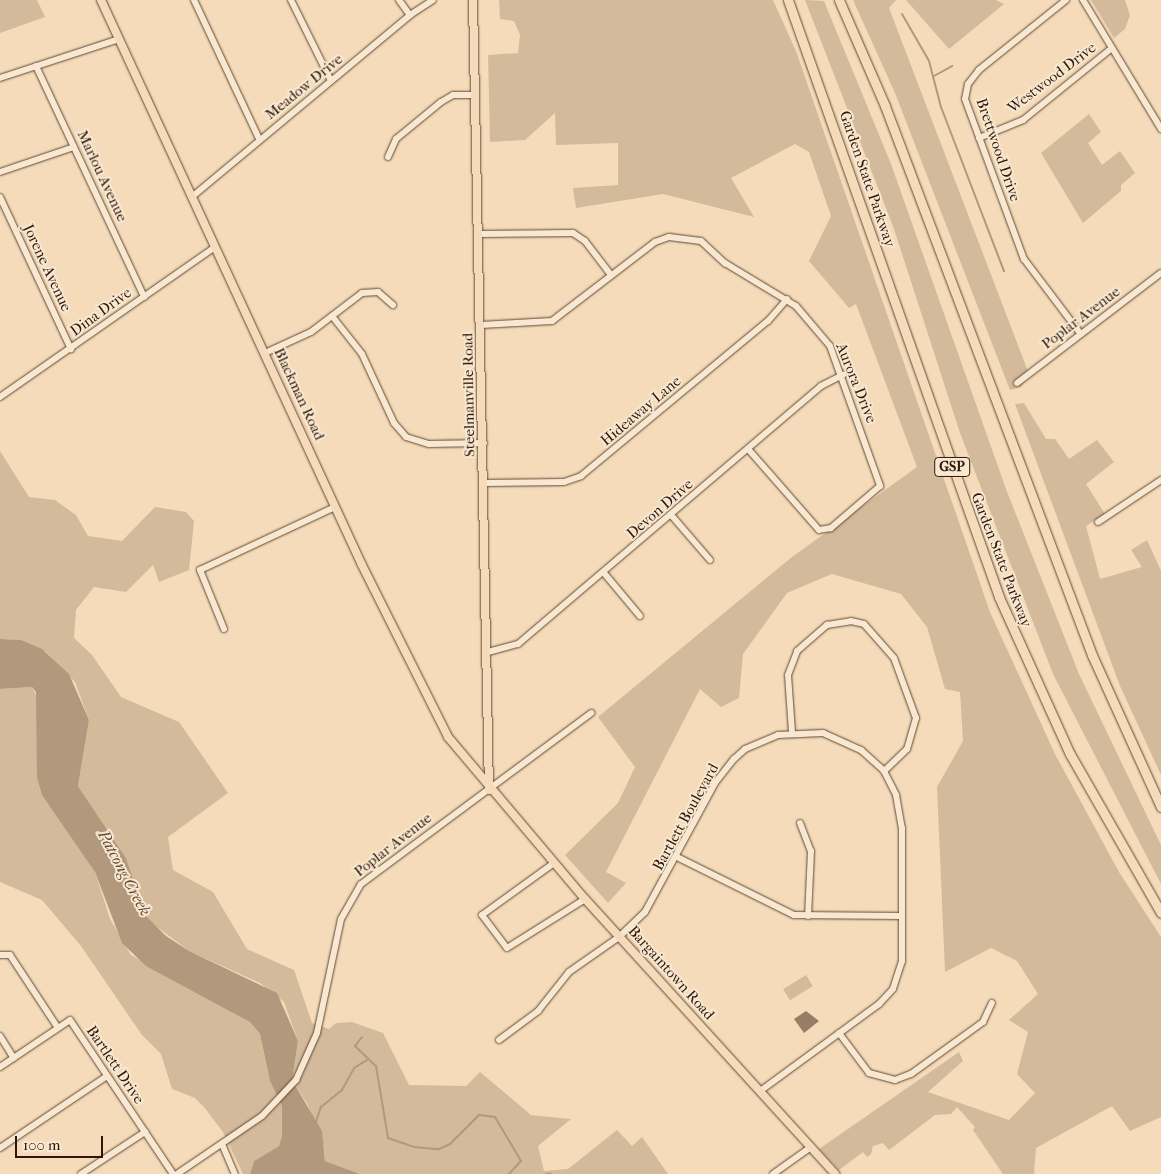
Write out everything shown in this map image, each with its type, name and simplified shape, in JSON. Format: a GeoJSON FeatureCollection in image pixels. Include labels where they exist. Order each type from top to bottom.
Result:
{"type":"FeatureCollection","features":[{"type":"Feature","properties":{"kind":"highway","name":"Garden State Parkway"},"geometry":{"type":"LineString","coordinates":[[788,0],[999,597],[1070,754],[1161,913]]}},
{"type":"Feature","properties":{"kind":"highway"},"geometry":{"type":"LineString","coordinates":[[839,0],[885,106],[1092,655],[1161,807]]}},
{"type":"Feature","properties":{"kind":"main road","name":"Blackman Road"},"geometry":{"type":"LineString","coordinates":[[101,0],[335,507],[437,718],[489,790]]}},
{"type":"Feature","properties":{"kind":"main road","name":"Steelmanville Road"},"geometry":{"type":"LineString","coordinates":[[473,0],[485,483],[489,790]]}},
{"type":"Feature","properties":{"kind":"main road","name":"Bargaintown Road"},"geometry":{"type":"LineString","coordinates":[[489,790],[619,937],[835,1174]]}},
{"type":"Feature","properties":{"kind":"street"},"geometry":{"type":"LineString","coordinates":[[194,0],[259,139]]}},
{"type":"Feature","properties":{"kind":"street"},"geometry":{"type":"LineString","coordinates":[[291,0],[331,81]]}},
{"type":"Feature","properties":{"kind":"street"},"geometry":{"type":"LineString","coordinates":[[398,0],[410,15]]}},
{"type":"Feature","properties":{"kind":"street","name":"Meadow Drive"},"geometry":{"type":"LineString","coordinates":[[193,196],[410,15],[434,0]]}},
{"type":"Feature","properties":{"kind":"street","name":"Brettwood Drive"},"geometry":{"type":"LineString","coordinates":[[1066,0],[972,77],[965,99],[1024,258],[1080,332]]}},
{"type":"Feature","properties":{"kind":"street"},"geometry":{"type":"LineString","coordinates":[[1083,0],[1161,129]]}},
{"type":"Feature","properties":{"kind":"street"},"geometry":{"type":"LineString","coordinates":[[0,78],[120,39]]}},
{"type":"Feature","properties":{"kind":"street","name":"Westwood Drive"},"geometry":{"type":"LineString","coordinates":[[979,138],[1023,120],[1112,48]]}},
{"type":"Feature","properties":{"kind":"street","name":"Marlou Avenue"},"geometry":{"type":"LineString","coordinates":[[36,66],[144,297]]}},
{"type":"Feature","properties":{"kind":"street"},"geometry":{"type":"LineString","coordinates":[[388,157],[396,139],[441,102],[453,96],[476,95]]}},
{"type":"Feature","properties":{"kind":"street"},"geometry":{"type":"LineString","coordinates":[[0,172],[74,147]]}},
{"type":"Feature","properties":{"kind":"street","name":"Jorene Avenue"},"geometry":{"type":"LineString","coordinates":[[0,197],[71,349]]}},
{"type":"Feature","properties":{"kind":"street"},"geometry":{"type":"LineString","coordinates":[[479,234],[573,233],[585,241],[611,275]]}},
{"type":"Feature","properties":{"kind":"street","name":"Aurora Drive"},"geometry":{"type":"LineString","coordinates":[[481,325],[552,321],[655,242],[669,237],[700,241],[725,263],[787,299],[830,346],[843,375],[880,486],[876,493],[831,528],[820,530],[813,525],[748,449]]}},
{"type":"Feature","properties":{"kind":"street","name":"Dina Drive"},"geometry":{"type":"LineString","coordinates":[[0,396],[71,349],[215,247]]}},
{"type":"Feature","properties":{"kind":"street","name":"Poplar Avenue"},"geometry":{"type":"LineString","coordinates":[[1017,383],[1080,332],[1161,273]]}},
{"type":"Feature","properties":{"kind":"street"},"geometry":{"type":"LineString","coordinates":[[265,354],[311,332],[354,297],[370,291],[381,293],[393,305]]}},
{"type":"Feature","properties":{"kind":"street","name":"Hideaway Lane"},"geometry":{"type":"LineString","coordinates":[[485,483],[564,482],[581,476],[763,325],[787,299]]}},
{"type":"Feature","properties":{"kind":"street"},"geometry":{"type":"LineString","coordinates":[[332,316],[362,354],[394,423],[406,437],[429,444],[484,443]]}},
{"type":"Feature","properties":{"kind":"street","name":"Devon Drive"},"geometry":{"type":"LineString","coordinates":[[488,652],[518,644],[672,516],[821,386],[843,375]]}},
{"type":"Feature","properties":{"kind":"street"},"geometry":{"type":"LineString","coordinates":[[1098,522],[1161,480]]}},
{"type":"Feature","properties":{"kind":"street"},"geometry":{"type":"LineString","coordinates":[[224,629],[200,570],[335,507]]}},
{"type":"Feature","properties":{"kind":"street"},"geometry":{"type":"LineString","coordinates":[[672,516],[710,560]]}},
{"type":"Feature","properties":{"kind":"street"},"geometry":{"type":"LineString","coordinates":[[604,573],[640,616]]}},
{"type":"Feature","properties":{"kind":"street"},"geometry":{"type":"LineString","coordinates":[[760,1091],[879,1004],[896,983],[902,961],[901,813],[884,771],[861,750],[838,738],[792,732],[788,681],[797,651],[827,625],[851,621],[864,624],[894,658],[916,718],[907,749],[884,771]]}},
{"type":"Feature","properties":{"kind":"street","name":"Poplar Avenue"},"geometry":{"type":"LineString","coordinates":[[177,1174],[270,1110],[304,1067],[319,1028],[341,919],[353,895],[375,873],[590,713]]}},
{"type":"Feature","properties":{"kind":"street","name":"Bartlett Boulevard"},"geometry":{"type":"LineString","coordinates":[[499,1040],[538,1011],[570,972],[619,937],[645,912],[678,857],[715,784],[734,759],[759,741],[792,732]]}},
{"type":"Feature","properties":{"kind":"street"},"geometry":{"type":"LineString","coordinates":[[800,823],[811,850],[808,916]]}},
{"type":"Feature","properties":{"kind":"street"},"geometry":{"type":"LineString","coordinates":[[678,857],[782,911],[808,916],[902,916]]}},
{"type":"Feature","properties":{"kind":"street"},"geometry":{"type":"LineString","coordinates":[[554,863],[482,915],[507,948],[521,937],[538,932],[585,899]]}},
{"type":"Feature","properties":{"kind":"street"},"geometry":{"type":"LineString","coordinates":[[0,955],[10,955],[58,1028],[0,1067]]}},
{"type":"Feature","properties":{"kind":"street"},"geometry":{"type":"LineString","coordinates":[[839,1034],[869,1073],[896,1080],[911,1074],[983,1022],[992,1003]]}},
{"type":"Feature","properties":{"kind":"street","name":"Bartlett Drive"},"geometry":{"type":"LineString","coordinates":[[58,1028],[70,1020],[173,1174]]}},
{"type":"Feature","properties":{"kind":"street"},"geometry":{"type":"LineString","coordinates":[[0,1036],[14,1058]]}},
{"type":"Feature","properties":{"kind":"street"},"geometry":{"type":"LineString","coordinates":[[0,1148],[107,1076]]}},
{"type":"Feature","properties":{"kind":"street"},"geometry":{"type":"LineString","coordinates":[[82,1174],[144,1132]]}},
{"type":"Feature","properties":{"kind":"street"},"geometry":{"type":"LineString","coordinates":[[222,1144],[235,1174]]}},
{"type":"Feature","properties":{"kind":"street"},"geometry":{"type":"LineString","coordinates":[[773,1174],[811,1147]]}},
{"type":"Feature","properties":{"kind":"shaded area"},"geometry":{"type":"Polygon","coordinates":[[[0,0],[37,0],[45,17],[0,33],[0,0]]]}},
{"type":"Feature","properties":{"kind":"shaded area"},"geometry":{"type":"Polygon","coordinates":[[[499,0],[773,0],[796,51],[990,612],[1055,754],[1119,872],[1161,937],[1161,1117],[1130,1131],[1112,1106],[1036,1148],[1034,1174],[1003,1174],[973,1130],[975,1127],[957,1107],[951,1114],[935,1115],[889,1150],[883,1143],[873,1146],[871,1154],[867,1157],[863,1152],[839,1170],[819,1149],[959,1052],[963,1061],[928,1092],[1009,1120],[1035,1093],[1017,1074],[1028,1032],[1009,1020],[1038,994],[1017,961],[991,948],[945,972],[937,787],[963,741],[960,692],[945,689],[927,627],[901,594],[832,574],[787,593],[743,654],[739,698],[721,707],[700,689],[606,872],[626,883],[608,903],[565,855],[618,803],[635,767],[598,717],[792,557],[917,467],[856,304],[849,308],[809,261],[831,216],[809,152],[795,144],[731,178],[754,217],[663,194],[576,208],[573,188],[618,185],[618,143],[556,145],[555,113],[525,140],[490,142],[488,55],[518,53],[520,35],[514,21],[500,19],[499,0]]]}},
{"type":"Feature","properties":{"kind":"shaded area"},"geometry":{"type":"Polygon","coordinates":[[[805,0],[824,1],[891,164],[1006,489],[1079,674],[1161,845],[1161,884],[1053,674],[960,433],[894,229],[805,0]]]}},
{"type":"Feature","properties":{"kind":"shaded area"},"geometry":{"type":"Polygon","coordinates":[[[853,0],[896,0],[889,8],[1029,374],[1021,387],[1010,390],[895,93],[853,0]]]}},
{"type":"Feature","properties":{"kind":"shaded area"},"geometry":{"type":"Polygon","coordinates":[[[906,0],[996,0],[1004,4],[949,49],[906,0]]]}},
{"type":"Feature","properties":{"kind":"shaded area"},"geometry":{"type":"Polygon","coordinates":[[[1091,0],[1125,0],[1130,15],[1125,29],[1114,38],[1091,0]]]}},
{"type":"Feature","properties":{"kind":"shaded area"},"geometry":{"type":"Polygon","coordinates":[[[1089,114],[1101,132],[1088,143],[1102,165],[1120,151],[1135,173],[1121,185],[1121,191],[1083,223],[1041,153],[1089,114]]]}},
{"type":"Feature","properties":{"kind":"shaded area"},"geometry":{"type":"Polygon","coordinates":[[[1024,403],[1046,439],[1055,439],[1069,459],[1097,440],[1114,462],[1086,484],[1105,514],[1086,526],[1100,579],[1142,567],[1131,550],[1147,540],[1161,571],[1161,775],[1120,686],[1015,404],[1024,403]]]}},
{"type":"Feature","properties":{"kind":"shaded area"},"geometry":{"type":"Polygon","coordinates":[[[0,451],[29,497],[55,500],[76,515],[88,536],[122,541],[155,507],[186,512],[194,521],[189,570],[159,582],[153,565],[126,592],[94,587],[76,610],[74,638],[92,655],[121,697],[179,722],[228,793],[168,837],[173,870],[213,892],[247,949],[294,970],[312,1023],[329,1029],[336,1023],[352,1022],[383,1033],[409,1085],[466,1086],[480,1072],[531,1115],[571,1119],[538,1146],[544,1171],[568,1169],[617,1130],[632,1146],[642,1137],[668,1174],[360,1174],[325,1161],[324,1147],[308,1105],[292,1080],[298,1041],[284,1002],[260,983],[189,951],[148,920],[126,858],[78,786],[89,720],[75,682],[46,652],[21,640],[0,639],[0,451]]]}},
{"type":"Feature","properties":{"kind":"shaded area"},"geometry":{"type":"Polygon","coordinates":[[[32,687],[37,697],[37,777],[95,872],[110,919],[131,955],[250,1022],[260,1034],[270,1081],[282,1106],[282,1136],[279,1146],[254,1161],[250,1174],[243,1174],[223,1132],[204,1107],[195,1098],[172,1089],[161,1054],[142,1035],[81,946],[42,900],[0,882],[0,689],[32,687]]]}},
{"type":"Feature","properties":{"kind":"shaded area"},"geometry":{"type":"Polygon","coordinates":[[[806,975],[813,986],[790,1000],[783,989],[806,975]]]}},
{"type":"Feature","properties":{"kind":"water","name":"Patcong Creek"},"geometry":{"type":"Polygon","coordinates":[[[0,639],[21,640],[42,649],[69,674],[89,720],[78,786],[126,858],[146,916],[166,936],[189,951],[277,993],[298,1041],[292,1080],[322,1131],[325,1161],[360,1174],[250,1174],[254,1161],[279,1146],[282,1136],[282,1106],[270,1081],[260,1034],[250,1022],[146,966],[122,943],[95,872],[42,795],[37,777],[36,692],[32,687],[0,689],[0,639]]]}},
{"type":"Feature","properties":{"kind":"building"},"geometry":{"type":"Polygon","coordinates":[[[806,1011],[819,1021],[804,1033],[794,1019],[806,1011]]]}},
{"type":"Feature","properties":{"kind":"waterway"},"geometry":{"type":"LineString","coordinates":[[902,14],[929,61],[941,107],[1004,271]]}},
{"type":"Feature","properties":{"kind":"waterway"},"geometry":{"type":"LineString","coordinates":[[934,76],[952,66]]}},
{"type":"Feature","properties":{"kind":"waterway"},"geometry":{"type":"LineString","coordinates":[[362,1037],[355,1046],[376,1066],[388,1138],[414,1147],[439,1149],[450,1144],[479,1115],[495,1117],[521,1161],[509,1174]]}},
{"type":"Feature","properties":{"kind":"waterway"},"geometry":{"type":"LineString","coordinates":[[316,1122],[321,1107],[342,1090],[354,1068],[367,1060]]}},
{"type":"Feature","properties":{"kind":"waterway"},"geometry":{"type":"LineString","coordinates":[[546,1174],[551,1174]]}}]}
